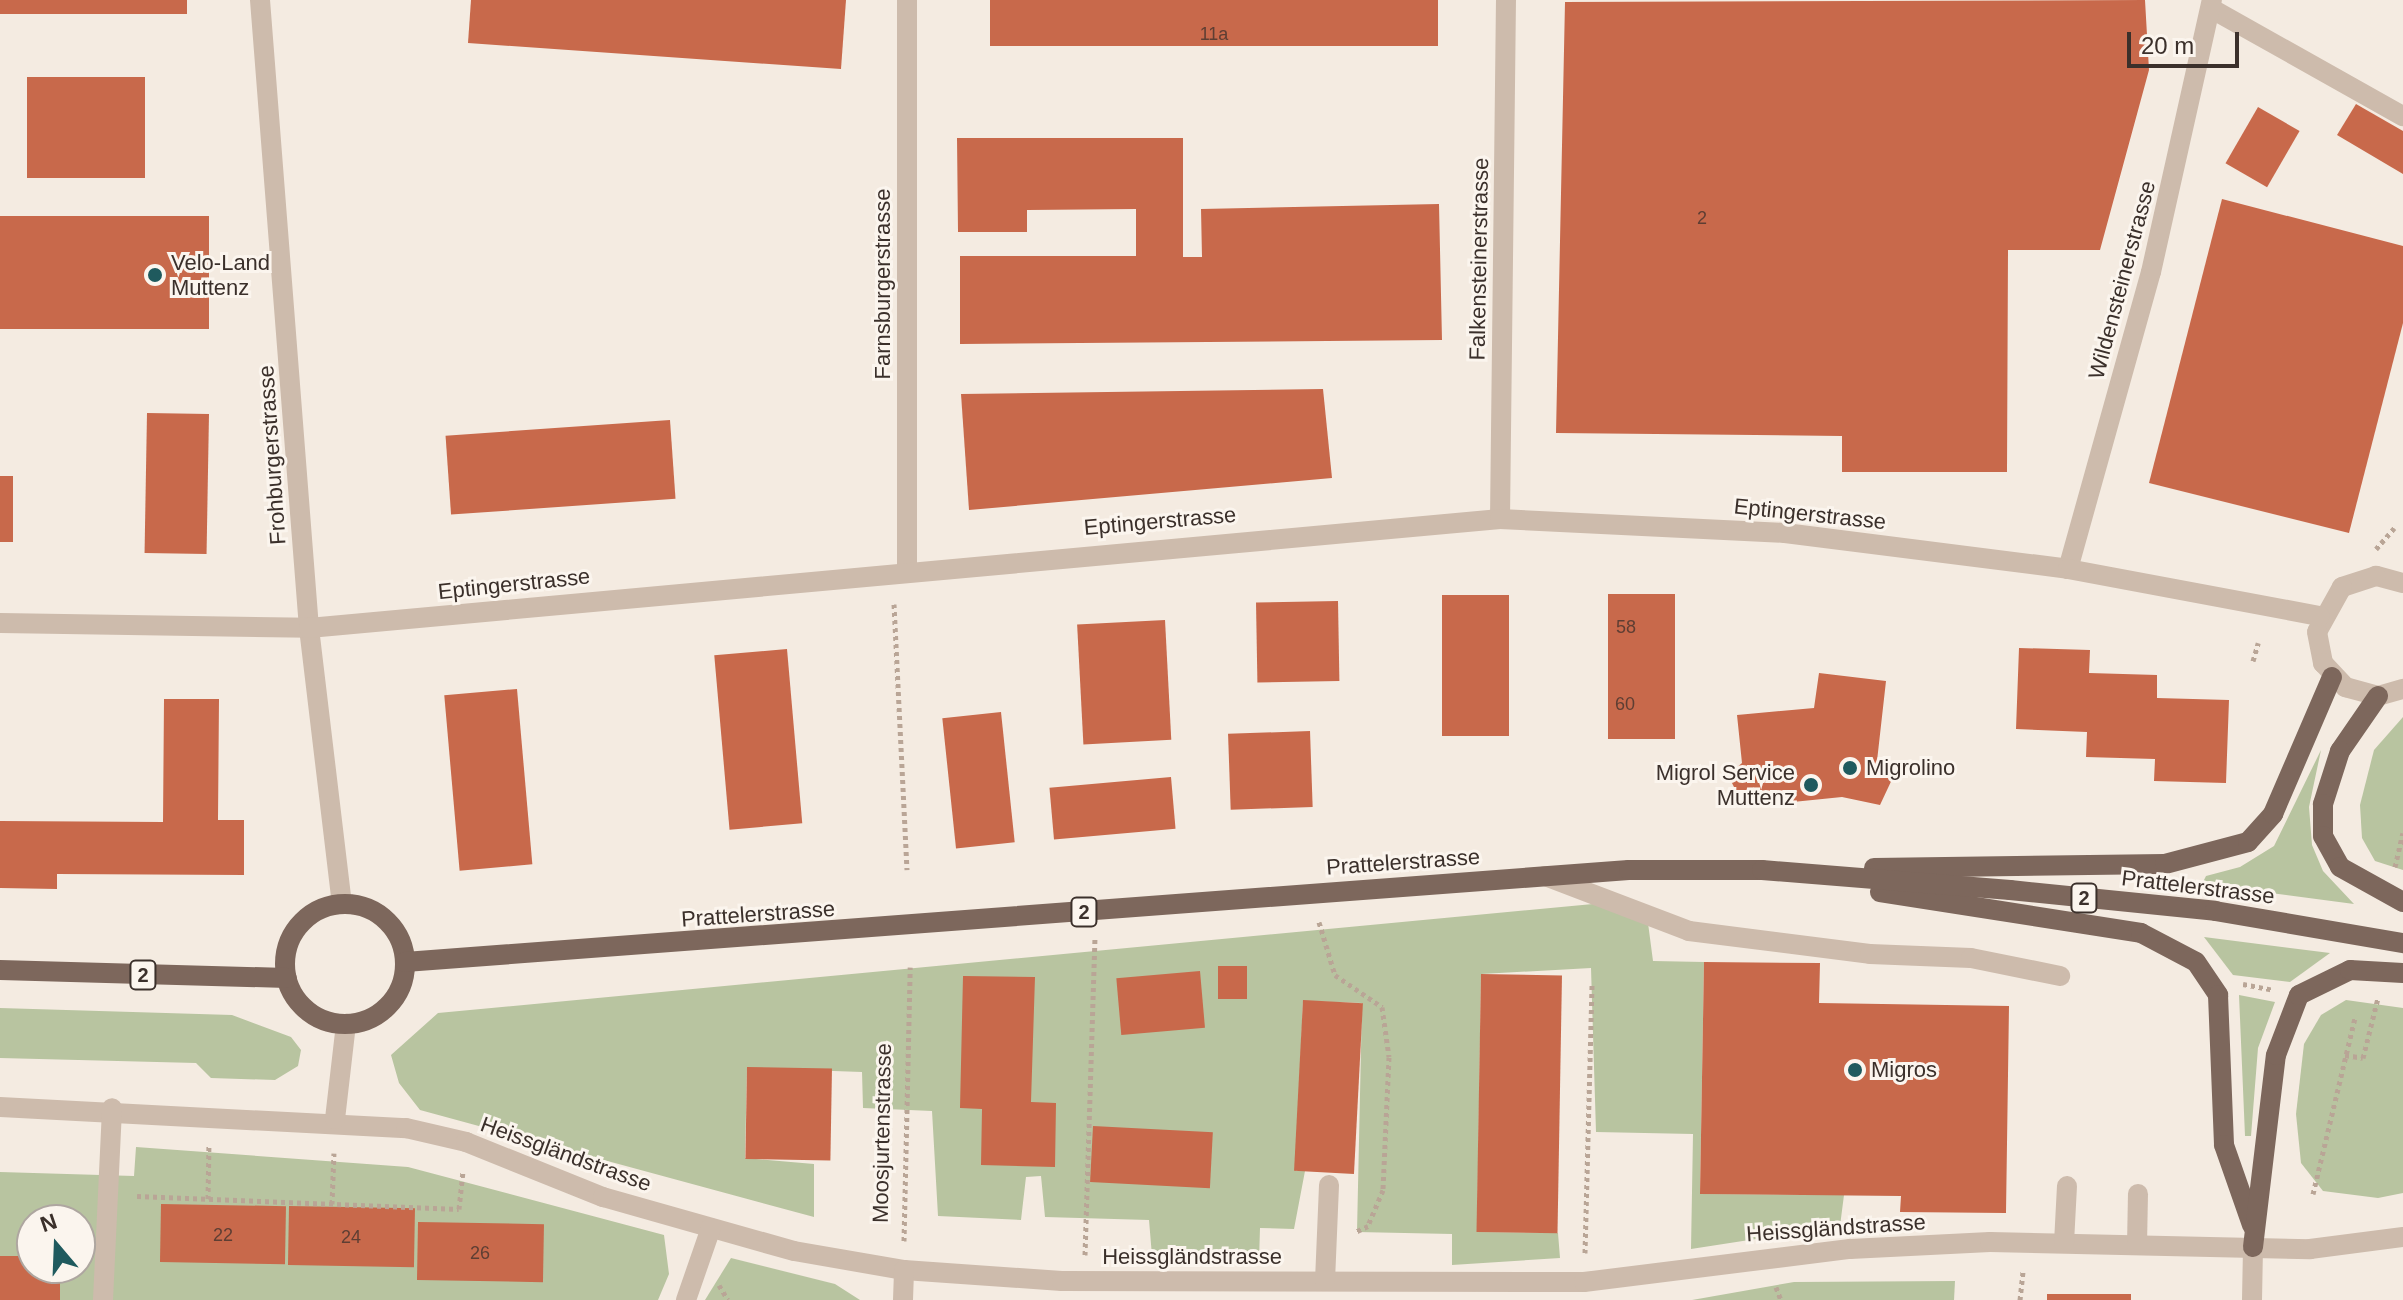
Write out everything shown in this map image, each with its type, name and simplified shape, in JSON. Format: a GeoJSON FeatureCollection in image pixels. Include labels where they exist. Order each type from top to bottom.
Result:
{"type":"FeatureCollection","features":[{"type":"Feature","properties":{"kind":"main road"},"geometry":{"type":"LineString","coordinates":[[1762,870],[2165,864],[2248,842],[2273,814],[2332,677]]}},
{"type":"Feature","properties":{"kind":"main road"},"geometry":{"type":"LineString","coordinates":[[2378,696],[2340,751],[2323,804],[2323,836],[2340,867],[2403,902]]}},
{"type":"Feature","properties":{"kind":"main road"},"geometry":{"type":"LineString","coordinates":[[1762,870],[2141,933],[2177,946],[2218,995],[2224,1145],[2252,1225]]}},
{"type":"Feature","properties":{"kind":"main road","name":"Prattelerstrasse"},"geometry":{"type":"LineString","coordinates":[[405,962],[1545,876],[1762,870],[2215,911],[2403,943]]}},
{"type":"Feature","properties":{"kind":"main road"},"geometry":{"type":"LineString","coordinates":[[342,904],[370,910],[392,927],[405,962],[395,998],[364,1021],[346,1024],[308,1012],[287,978],[297,928],[342,904]]}},
{"type":"Feature","properties":{"kind":"main road","name":"2"},"geometry":{"type":"LineString","coordinates":[[0,970],[287,978]]}},
{"type":"Feature","properties":{"kind":"main road"},"geometry":{"type":"LineString","coordinates":[[2253,1247],[2252,1225],[2276,1055],[2299,995],[2350,970],[2403,973]]}},
{"type":"Feature","properties":{"kind":"street","name":"Frohburgerstrasse"},"geometry":{"type":"LineString","coordinates":[[260,0],[309,628],[342,904]]}},
{"type":"Feature","properties":{"kind":"street","name":"Farnsburgerstrasse"},"geometry":{"type":"LineString","coordinates":[[900,569],[907,0]]}},
{"type":"Feature","properties":{"kind":"street","name":"Falkensteinerstrasse"},"geometry":{"type":"LineString","coordinates":[[1500,519],[1506,0]]}},
{"type":"Feature","properties":{"kind":"street"},"geometry":{"type":"LineString","coordinates":[[2212,4],[2403,116]]}},
{"type":"Feature","properties":{"kind":"street","name":"Wildensteinerstrasse"},"geometry":{"type":"LineString","coordinates":[[2068,569],[2151,272],[2212,4]]}},
{"type":"Feature","properties":{"kind":"street","name":"Eptingerstrasse"},"geometry":{"type":"LineString","coordinates":[[0,623],[309,628],[900,569],[1500,519],[1785,533],[2068,569],[2320,616]]}},
{"type":"Feature","properties":{"kind":"street"},"geometry":{"type":"LineString","coordinates":[[2403,583],[2358,579],[2342,587],[2320,616],[2318,648],[2332,677],[2378,696],[2403,689]]}},
{"type":"Feature","properties":{"kind":"street"},"geometry":{"type":"LineString","coordinates":[[1545,876],[1689,931],[1870,954],[1971,958],[2060,976]]}},
{"type":"Feature","properties":{"kind":"street"},"geometry":{"type":"LineString","coordinates":[[335,1119],[346,1024]]}},
{"type":"Feature","properties":{"kind":"street","name":"Heissgländstrasse"},"geometry":{"type":"LineString","coordinates":[[0,1107],[112,1108],[335,1119],[466,1142],[603,1197],[711,1228],[904,1270],[1084,1281],[1325,1281],[1391,1291],[1584,1282],[1765,1255],[2064,1243],[2310,1249],[2403,1237]]}},
{"type":"Feature","properties":{"kind":"street"},"geometry":{"type":"LineString","coordinates":[[103,1300],[112,1195],[112,1108]]}},
{"type":"Feature","properties":{"kind":"street"},"geometry":{"type":"LineString","coordinates":[[1325,1281],[1329,1185]]}},
{"type":"Feature","properties":{"kind":"street"},"geometry":{"type":"LineString","coordinates":[[2064,1243],[2067,1186]]}},
{"type":"Feature","properties":{"kind":"street"},"geometry":{"type":"LineString","coordinates":[[2137,1245],[2138,1194]]}},
{"type":"Feature","properties":{"kind":"street"},"geometry":{"type":"LineString","coordinates":[[686,1300],[711,1228]]}},
{"type":"Feature","properties":{"kind":"street"},"geometry":{"type":"LineString","coordinates":[[2252,1300],[2253,1247]]}},
{"type":"Feature","properties":{"kind":"street"},"geometry":{"type":"LineString","coordinates":[[903,1300],[904,1270]]}},
{"type":"Feature","properties":{"kind":"path"},"geometry":{"type":"LineString","coordinates":[[900,569],[907,870]]}},
{"type":"Feature","properties":{"kind":"path"},"geometry":{"type":"LineString","coordinates":[[2253,661],[2258,643]]}},
{"type":"Feature","properties":{"kind":"path"},"geometry":{"type":"LineString","coordinates":[[2403,833],[2392,870],[2403,875]]}},
{"type":"Feature","properties":{"kind":"path"},"geometry":{"type":"LineString","coordinates":[[1317,893],[1319,937],[1335,975],[1382,1007],[1389,1057],[1383,1190],[1368,1226],[1326,1242]]}},
{"type":"Feature","properties":{"kind":"path"},"geometry":{"type":"LineString","coordinates":[[1084,1281],[1096,911]]}},
{"type":"Feature","properties":{"kind":"path","name":"Moosjurtenstrasse"},"geometry":{"type":"LineString","coordinates":[[904,1270],[910,967]]}},
{"type":"Feature","properties":{"kind":"path"},"geometry":{"type":"LineString","coordinates":[[2231,982],[2283,992]]}},
{"type":"Feature","properties":{"kind":"path"},"geometry":{"type":"LineString","coordinates":[[1584,1282],[1592,983]]}},
{"type":"Feature","properties":{"kind":"path"},"geometry":{"type":"LineString","coordinates":[[2345,1055],[2363,1058],[2378,997]]}},
{"type":"Feature","properties":{"kind":"path"},"geometry":{"type":"LineString","coordinates":[[2313,1194],[2355,1018]]}},
{"type":"Feature","properties":{"kind":"path"},"geometry":{"type":"LineString","coordinates":[[208,1199],[210,1113]]}},
{"type":"Feature","properties":{"kind":"path"},"geometry":{"type":"LineString","coordinates":[[332,1204],[335,1119]]}},
{"type":"Feature","properties":{"kind":"path"},"geometry":{"type":"LineString","coordinates":[[112,1195],[459,1209],[466,1142]]}},
{"type":"Feature","properties":{"kind":"green space"},"geometry":{"type":"Polygon","coordinates":[[[2403,717],[2403,870],[2375,861],[2362,838],[2360,805],[2374,750],[2403,717]]]}},
{"type":"Feature","properties":{"kind":"green space"},"geometry":{"type":"Polygon","coordinates":[[[2321,750],[2309,807],[2312,845],[2323,871],[2354,904],[2202,884],[2206,876],[2240,867],[2274,846],[2321,750]]]}},
{"type":"Feature","properties":{"kind":"green space"},"geometry":{"type":"Polygon","coordinates":[[[1593,904],[1648,923],[1653,961],[1704,962],[1700,1194],[1844,1195],[1840,1226],[1691,1249],[1693,1134],[1596,1132],[1591,968],[1481,974],[1477,1232],[1558,1233],[1560,1258],[1452,1265],[1452,1234],[1357,1232],[1362,1003],[1303,1001],[1296,1171],[1305,1171],[1294,1229],[1260,1228],[1259,1261],[1152,1256],[1149,1220],[1045,1217],[1041,1176],[1026,1177],[1021,1220],[938,1216],[932,1111],[863,1108],[862,1072],[747,1068],[745,1158],[814,1164],[814,1217],[420,1110],[399,1083],[391,1055],[438,1013],[1593,904]]]}},
{"type":"Feature","properties":{"kind":"green space"},"geometry":{"type":"Polygon","coordinates":[[[2204,937],[2330,953],[2290,982],[2233,975],[2204,937]]]}},
{"type":"Feature","properties":{"kind":"green space"},"geometry":{"type":"Polygon","coordinates":[[[2239,995],[2275,1002],[2258,1048],[2251,1136],[2245,1136],[2239,995]]]}},
{"type":"Feature","properties":{"kind":"green space"},"geometry":{"type":"Polygon","coordinates":[[[2346,1000],[2403,1008],[2403,1193],[2378,1198],[2323,1191],[2301,1163],[2296,1114],[2304,1044],[2321,1015],[2346,1000]]]}},
{"type":"Feature","properties":{"kind":"green space"},"geometry":{"type":"Polygon","coordinates":[[[0,1008],[232,1015],[291,1037],[301,1050],[298,1066],[275,1080],[211,1078],[196,1063],[0,1058],[0,1008]]]}},
{"type":"Feature","properties":{"kind":"green space"},"geometry":{"type":"Polygon","coordinates":[[[136,1147],[408,1167],[664,1235],[669,1274],[658,1300],[0,1300],[0,1172],[134,1176],[136,1147]]]}},
{"type":"Feature","properties":{"kind":"green space"},"geometry":{"type":"Polygon","coordinates":[[[731,1258],[835,1284],[860,1300],[705,1300],[731,1258]]]}},
{"type":"Feature","properties":{"kind":"green space"},"geometry":{"type":"Polygon","coordinates":[[[1955,1281],[1954,1300],[1692,1300],[1794,1282],[1955,1281]]]}},
{"type":"Feature","properties":{"kind":"building"},"geometry":{"type":"Polygon","coordinates":[[[0,0],[187,0],[187,14],[0,14],[0,0]]]}},
{"type":"Feature","properties":{"kind":"building"},"geometry":{"type":"Polygon","coordinates":[[[471,0],[846,0],[841,69],[468,43],[471,0]]]}},
{"type":"Feature","properties":{"kind":"building"},"geometry":{"type":"Polygon","coordinates":[[[990,0],[1438,0],[1438,46],[990,46],[990,0]]]}},
{"type":"Feature","properties":{"kind":"building"},"geometry":{"type":"Polygon","coordinates":[[[2145,0],[2149,70],[2100,250],[2008,250],[2007,472],[1842,472],[1842,436],[1556,433],[1565,2],[2145,0]]]}},
{"type":"Feature","properties":{"kind":"building"},"geometry":{"type":"Polygon","coordinates":[[[27,77],[145,77],[145,178],[27,178],[27,77]]]}},
{"type":"Feature","properties":{"kind":"building"},"geometry":{"type":"Polygon","coordinates":[[[2356,104],[2403,131],[2403,174],[2337,135],[2356,104]]]}},
{"type":"Feature","properties":{"kind":"building"},"geometry":{"type":"Polygon","coordinates":[[[2258,107],[2300,131],[2267,187],[2226,163],[2258,107]]]}},
{"type":"Feature","properties":{"kind":"building"},"geometry":{"type":"Polygon","coordinates":[[[957,138],[1183,138],[1183,257],[1202,257],[1201,209],[1439,204],[1442,340],[960,344],[960,256],[1136,256],[1136,209],[1027,210],[1027,232],[958,232],[957,138]]]}},
{"type":"Feature","properties":{"kind":"building"},"geometry":{"type":"Polygon","coordinates":[[[2222,199],[2403,246],[2403,323],[2349,533],[2149,483],[2222,199]]]}},
{"type":"Feature","properties":{"kind":"building"},"geometry":{"type":"Polygon","coordinates":[[[0,216],[209,216],[209,329],[0,329],[0,216]]]}},
{"type":"Feature","properties":{"kind":"building"},"geometry":{"type":"Polygon","coordinates":[[[1323,389],[1332,478],[969,510],[961,394],[1323,389]]]}},
{"type":"Feature","properties":{"kind":"building"},"geometry":{"type":"Polygon","coordinates":[[[147,413],[209,414],[207,554],[145,553],[147,413]]]}},
{"type":"Feature","properties":{"kind":"building"},"geometry":{"type":"Polygon","coordinates":[[[670,420],[676,499],[451,515],[446,436],[670,420]]]}},
{"type":"Feature","properties":{"kind":"building"},"geometry":{"type":"Polygon","coordinates":[[[0,476],[13,476],[13,542],[0,542],[0,476]]]}},
{"type":"Feature","properties":{"kind":"building"},"geometry":{"type":"Polygon","coordinates":[[[1608,594],[1675,594],[1675,739],[1608,739],[1608,594]]]}},
{"type":"Feature","properties":{"kind":"building"},"geometry":{"type":"Polygon","coordinates":[[[1442,595],[1509,595],[1509,736],[1442,736],[1442,595]]]}},
{"type":"Feature","properties":{"kind":"building"},"geometry":{"type":"Polygon","coordinates":[[[1338,601],[1339,681],[1257,682],[1256,602],[1338,601]]]}},
{"type":"Feature","properties":{"kind":"building"},"geometry":{"type":"Polygon","coordinates":[[[1165,620],[1171,740],[1083,744],[1077,625],[1165,620]]]}},
{"type":"Feature","properties":{"kind":"building"},"geometry":{"type":"Polygon","coordinates":[[[2019,648],[2090,650],[2089,673],[2157,675],[2157,698],[2229,700],[2226,783],[2154,781],[2155,759],[2086,757],[2087,732],[2016,729],[2019,648]]]}},
{"type":"Feature","properties":{"kind":"building"},"geometry":{"type":"Polygon","coordinates":[[[787,649],[802,823],[730,830],[714,655],[787,649]]]}},
{"type":"Feature","properties":{"kind":"building"},"geometry":{"type":"Polygon","coordinates":[[[1819,673],[1886,681],[1877,761],[1895,773],[1880,805],[1842,797],[1744,807],[1728,775],[1742,763],[1737,715],[1814,708],[1819,673]]]}},
{"type":"Feature","properties":{"kind":"building"},"geometry":{"type":"Polygon","coordinates":[[[517,689],[532,864],[460,871],[444,695],[517,689]]]}},
{"type":"Feature","properties":{"kind":"building"},"geometry":{"type":"Polygon","coordinates":[[[164,699],[219,699],[218,820],[244,820],[244,875],[57,874],[57,889],[0,888],[0,821],[163,822],[164,699]]]}},
{"type":"Feature","properties":{"kind":"building"},"geometry":{"type":"Polygon","coordinates":[[[1001,712],[1015,842],[956,848],[942,718],[1001,712]]]}},
{"type":"Feature","properties":{"kind":"building"},"geometry":{"type":"Polygon","coordinates":[[[1310,731],[1313,807],[1231,810],[1228,734],[1310,731]]]}},
{"type":"Feature","properties":{"kind":"building"},"geometry":{"type":"Polygon","coordinates":[[[1171,777],[1176,829],[1054,839],[1049,788],[1171,777]]]}},
{"type":"Feature","properties":{"kind":"building","name":"Migros"},"geometry":{"type":"Polygon","coordinates":[[[1704,962],[1820,963],[1819,1003],[2009,1006],[2006,1213],[1900,1212],[1901,1196],[1700,1194],[1704,962]]]}},
{"type":"Feature","properties":{"kind":"building"},"geometry":{"type":"Polygon","coordinates":[[[1218,966],[1247,966],[1247,999],[1218,999],[1218,966]]]}},
{"type":"Feature","properties":{"kind":"building"},"geometry":{"type":"Polygon","coordinates":[[[1200,971],[1205,1028],[1121,1035],[1116,978],[1200,971]]]}},
{"type":"Feature","properties":{"kind":"building"},"geometry":{"type":"Polygon","coordinates":[[[1481,974],[1562,975],[1557,1233],[1476,1232],[1481,974]]]}},
{"type":"Feature","properties":{"kind":"building"},"geometry":{"type":"Polygon","coordinates":[[[963,976],[1035,977],[1031,1102],[1056,1103],[1055,1167],[981,1165],[982,1109],[960,1108],[963,976]]]}},
{"type":"Feature","properties":{"kind":"building"},"geometry":{"type":"Polygon","coordinates":[[[1303,1000],[1363,1003],[1354,1174],[1294,1171],[1303,1000]]]}},
{"type":"Feature","properties":{"kind":"building"},"geometry":{"type":"Polygon","coordinates":[[[747,1067],[832,1068],[830,1160],[745,1159],[747,1067]]]}},
{"type":"Feature","properties":{"kind":"building"},"geometry":{"type":"Polygon","coordinates":[[[1093,1126],[1213,1132],[1210,1188],[1090,1182],[1093,1126]]]}},
{"type":"Feature","properties":{"kind":"building"},"geometry":{"type":"Polygon","coordinates":[[[161,1204],[286,1206],[285,1264],[160,1262],[161,1204]]]}},
{"type":"Feature","properties":{"kind":"building"},"geometry":{"type":"Polygon","coordinates":[[[289,1206],[415,1208],[414,1267],[288,1265],[289,1206]]]}},
{"type":"Feature","properties":{"kind":"building"},"geometry":{"type":"Polygon","coordinates":[[[418,1222],[544,1224],[543,1282],[417,1280],[418,1222]]]}},
{"type":"Feature","properties":{"kind":"building"},"geometry":{"type":"Polygon","coordinates":[[[0,1256],[16,1256],[16,1284],[60,1284],[60,1300],[0,1300],[0,1256]]]}},
{"type":"Feature","properties":{"kind":"building"},"geometry":{"type":"Polygon","coordinates":[[[2047,1294],[2131,1294],[2131,1300],[2047,1300],[2047,1294]]]}},
{"type":"Feature","properties":{"kind":"place","name":"Velo-Land Muttenz"},"geometry":{"type":"Point","coordinates":[155,275]}},
{"type":"Feature","properties":{"kind":"place","name":"Migrolino"},"geometry":{"type":"Point","coordinates":[1850,768]}},
{"type":"Feature","properties":{"kind":"place","name":"Migrol Service Muttenz"},"geometry":{"type":"Point","coordinates":[1811,785]}},
{"type":"Feature","properties":{"kind":"place","name":"Migros"},"geometry":{"type":"Point","coordinates":[1855,1070]}}]}
